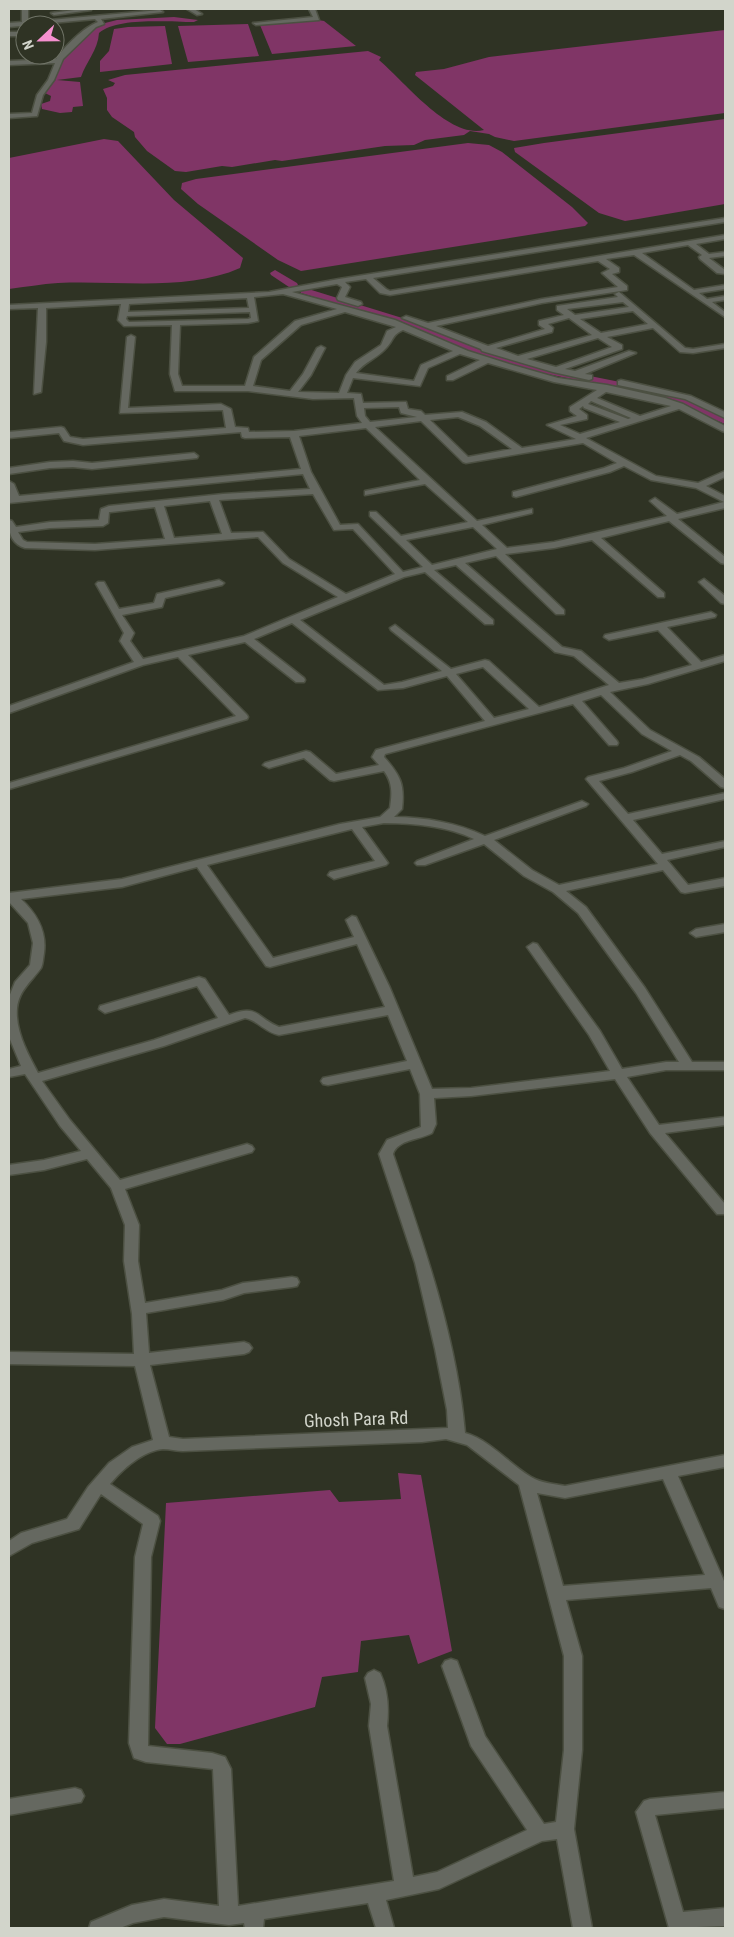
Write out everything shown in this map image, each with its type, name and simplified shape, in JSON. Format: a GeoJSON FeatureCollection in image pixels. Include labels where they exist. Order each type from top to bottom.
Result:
{"type":"FeatureCollection","features":[{"type":"Feature","properties":{"kind":"street"},"geometry":{"type":"LineString","coordinates":[[65,21],[160,12],[156,9]]}},
{"type":"Feature","properties":{"kind":"street"},"geometry":{"type":"LineString","coordinates":[[190,9],[200,14]]}},
{"type":"Feature","properties":{"kind":"street"},"geometry":{"type":"LineString","coordinates":[[256,23],[317,19],[312,9]]}},
{"type":"Feature","properties":{"kind":"street"},"geometry":{"type":"LineString","coordinates":[[54,11],[88,10]]}},
{"type":"Feature","properties":{"kind":"street"},"geometry":{"type":"LineString","coordinates":[[65,53],[94,26],[102,23],[98,18]]}},
{"type":"Feature","properties":{"kind":"street"},"geometry":{"type":"LineString","coordinates":[[9,116],[35,115],[41,94],[51,80],[57,65]]}},
{"type":"Feature","properties":{"kind":"street"},"geometry":{"type":"LineString","coordinates":[[9,121],[28,121]]}},
{"type":"Feature","properties":{"kind":"street"},"geometry":{"type":"LineString","coordinates":[[9,307],[250,296],[283,292],[339,281],[725,220]]}},
{"type":"Feature","properties":{"kind":"street"},"geometry":{"type":"LineString","coordinates":[[368,277],[383,291],[390,292],[725,237]]}},
{"type":"Feature","properties":{"kind":"street"},"geometry":{"type":"LineString","coordinates":[[690,243],[708,256]]}},
{"type":"Feature","properties":{"kind":"street"},"geometry":{"type":"LineString","coordinates":[[536,250],[554,263]]}},
{"type":"Feature","properties":{"kind":"street"},"geometry":{"type":"LineString","coordinates":[[635,252],[725,315]]}},
{"type":"Feature","properties":{"kind":"street"},"geometry":{"type":"LineString","coordinates":[[725,254],[703,257],[720,271],[725,272]]}},
{"type":"Feature","properties":{"kind":"street"},"geometry":{"type":"LineString","coordinates":[[426,326],[563,297],[614,291],[624,288],[606,273],[616,270],[599,258]]}},
{"type":"Feature","properties":{"kind":"street"},"geometry":{"type":"LineString","coordinates":[[339,281],[346,286],[341,298],[342,300],[386,311],[516,359],[556,370],[657,389],[699,402],[725,415]]}},
{"type":"Feature","properties":{"kind":"street"},"geometry":{"type":"LineString","coordinates":[[693,292],[725,287]]}},
{"type":"Feature","properties":{"kind":"street"},"geometry":{"type":"LineString","coordinates":[[614,291],[683,350],[693,351],[725,346]]}},
{"type":"Feature","properties":{"kind":"street"},"geometry":{"type":"LineString","coordinates":[[283,292],[404,326],[487,360],[557,380],[607,388],[680,406],[725,429]]}},
{"type":"Feature","properties":{"kind":"street"},"geometry":{"type":"LineString","coordinates":[[126,301],[122,320],[126,324],[251,321],[255,319],[250,296]]}},
{"type":"Feature","properties":{"kind":"street"},"geometry":{"type":"LineString","coordinates":[[706,301],[725,298]]}},
{"type":"Feature","properties":{"kind":"street"},"geometry":{"type":"LineString","coordinates":[[556,370],[619,347],[598,335],[560,308],[624,299]]}},
{"type":"Feature","properties":{"kind":"street"},"geometry":{"type":"LineString","coordinates":[[37,392],[42,342],[42,305]]}},
{"type":"Feature","properties":{"kind":"street"},"geometry":{"type":"LineString","coordinates":[[485,349],[549,330],[550,328],[542,323],[635,308]]}},
{"type":"Feature","properties":{"kind":"street"},"geometry":{"type":"LineString","coordinates":[[248,388],[257,359],[298,323],[346,309]]}},
{"type":"Feature","properties":{"kind":"street"},"geometry":{"type":"LineString","coordinates":[[124,314],[253,310]]}},
{"type":"Feature","properties":{"kind":"street"},"geometry":{"type":"LineString","coordinates":[[176,323],[174,374],[176,388],[248,388],[313,396],[358,396],[361,416],[369,426],[471,521],[560,612]]}},
{"type":"Feature","properties":{"kind":"street"},"geometry":{"type":"LineString","coordinates":[[516,359],[598,335],[655,325]]}},
{"type":"Feature","properties":{"kind":"street"},"geometry":{"type":"LineString","coordinates":[[342,395],[350,375],[358,364],[384,346],[388,335],[404,326]]}},
{"type":"Feature","properties":{"kind":"street"},"geometry":{"type":"LineString","coordinates":[[131,337],[123,411],[214,407],[227,409],[231,430]]}},
{"type":"Feature","properties":{"kind":"street"},"geometry":{"type":"LineString","coordinates":[[293,393],[307,375],[321,348]]}},
{"type":"Feature","properties":{"kind":"street"},"geometry":{"type":"LineString","coordinates":[[350,375],[417,384],[424,367],[460,350]]}},
{"type":"Feature","properties":{"kind":"street"},"geometry":{"type":"LineString","coordinates":[[575,374],[632,353]]}},
{"type":"Feature","properties":{"kind":"street"},"geometry":{"type":"LineString","coordinates":[[450,378],[487,360]]}},
{"type":"Feature","properties":{"kind":"street"},"geometry":{"type":"LineString","coordinates":[[214,407],[220,388]]}},
{"type":"Feature","properties":{"kind":"street"},"geometry":{"type":"LineString","coordinates":[[607,388],[572,410],[584,417],[550,424],[654,478],[699,486],[725,500]]}},
{"type":"Feature","properties":{"kind":"street"},"geometry":{"type":"LineString","coordinates":[[591,398],[640,419]]}},
{"type":"Feature","properties":{"kind":"street"},"geometry":{"type":"LineString","coordinates":[[360,406],[403,404],[404,410],[418,413],[465,460],[581,439],[680,406]]}},
{"type":"Feature","properties":{"kind":"street"},"geometry":{"type":"LineString","coordinates":[[581,404],[628,422]]}},
{"type":"Feature","properties":{"kind":"street"},"geometry":{"type":"LineString","coordinates":[[9,434],[61,430],[67,439],[83,442],[244,429],[245,435],[294,434],[459,414],[482,424],[519,450]]}},
{"type":"Feature","properties":{"kind":"street"},"geometry":{"type":"LineString","coordinates":[[294,434],[306,471],[315,491],[337,528],[355,526],[401,575]]}},
{"type":"Feature","properties":{"kind":"street"},"geometry":{"type":"LineString","coordinates":[[9,471],[50,465],[73,464],[92,466],[194,456]]}},
{"type":"Feature","properties":{"kind":"street"},"geometry":{"type":"LineString","coordinates":[[516,494],[624,464]]}},
{"type":"Feature","properties":{"kind":"street"},"geometry":{"type":"LineString","coordinates":[[9,484],[12,500],[306,471]]}},
{"type":"Feature","properties":{"kind":"street"},"geometry":{"type":"LineString","coordinates":[[699,486],[725,474]]}},
{"type":"Feature","properties":{"kind":"street"},"geometry":{"type":"LineString","coordinates":[[368,493],[427,481]]}},
{"type":"Feature","properties":{"kind":"street"},"geometry":{"type":"LineString","coordinates":[[315,491],[214,498],[105,510],[104,523],[11,527],[19,542],[24,545],[95,548],[260,534],[286,561],[346,598]]}},
{"type":"Feature","properties":{"kind":"street"},"geometry":{"type":"LineString","coordinates":[[214,498],[228,537]]}},
{"type":"Feature","properties":{"kind":"street"},"geometry":{"type":"LineString","coordinates":[[655,501],[724,561]]}},
{"type":"Feature","properties":{"kind":"street"},"geometry":{"type":"LineString","coordinates":[[159,503],[170,541]]}},
{"type":"Feature","properties":{"kind":"street"},"geometry":{"type":"LineString","coordinates":[[9,710],[140,663],[247,638],[401,575],[501,552],[554,545],[706,511],[725,505]]}},
{"type":"Feature","properties":{"kind":"street"},"geometry":{"type":"LineString","coordinates":[[398,539],[526,508]]}},
{"type":"Feature","properties":{"kind":"street"},"geometry":{"type":"LineString","coordinates":[[373,514],[428,568],[489,622]]}},
{"type":"Feature","properties":{"kind":"street"},"geometry":{"type":"LineString","coordinates":[[594,536],[661,595]]}},
{"type":"Feature","properties":{"kind":"street"},"geometry":{"type":"LineString","coordinates":[[458,562],[559,650],[577,653],[617,686]]}},
{"type":"Feature","properties":{"kind":"street"},"geometry":{"type":"LineString","coordinates":[[704,582],[725,600]]}},
{"type":"Feature","properties":{"kind":"street"},"geometry":{"type":"LineString","coordinates":[[116,614],[158,605],[160,596],[219,583]]}},
{"type":"Feature","properties":{"kind":"street"},"geometry":{"type":"LineString","coordinates":[[101,584],[116,614],[130,633],[125,641],[140,663]]}},
{"type":"Feature","properties":{"kind":"street"},"geometry":{"type":"LineString","coordinates":[[609,637],[711,615]]}},
{"type":"Feature","properties":{"kind":"street"},"geometry":{"type":"LineString","coordinates":[[294,620],[382,688],[487,664],[536,710]]}},
{"type":"Feature","properties":{"kind":"street"},"geometry":{"type":"LineString","coordinates":[[660,626],[699,666]]}},
{"type":"Feature","properties":{"kind":"street"},"geometry":{"type":"LineString","coordinates":[[395,628],[449,672],[492,723]]}},
{"type":"Feature","properties":{"kind":"street"},"geometry":{"type":"LineString","coordinates":[[247,638],[300,680]]}},
{"type":"Feature","properties":{"kind":"street"},"geometry":{"type":"LineString","coordinates":[[9,786],[243,717],[244,715],[180,653]]}},
{"type":"Feature","properties":{"kind":"street"},"geometry":{"type":"LineString","coordinates":[[384,820],[396,809],[398,793],[395,777],[378,757],[380,752],[576,700],[617,686],[644,682],[725,658]]}},
{"type":"Feature","properties":{"kind":"street"},"geometry":{"type":"LineString","coordinates":[[603,691],[646,732],[682,751],[708,768],[725,785]]}},
{"type":"Feature","properties":{"kind":"street"},"geometry":{"type":"LineString","coordinates":[[576,700],[614,743]]}},
{"type":"Feature","properties":{"kind":"street"},"geometry":{"type":"LineString","coordinates":[[682,751],[628,770],[592,779],[685,889],[725,882]]}},
{"type":"Feature","properties":{"kind":"street"},"geometry":{"type":"LineString","coordinates":[[269,765],[306,754],[334,778],[387,767]]}},
{"type":"Feature","properties":{"kind":"street"},"geometry":{"type":"LineString","coordinates":[[626,818],[725,796]]}},
{"type":"Feature","properties":{"kind":"street"},"geometry":{"type":"LineString","coordinates":[[421,863],[582,804]]}},
{"type":"Feature","properties":{"kind":"street"},"geometry":{"type":"LineString","coordinates":[[9,897],[122,883],[356,825],[384,820],[410,820],[466,831],[486,840],[528,873],[557,889],[582,910],[641,991],[688,1066]]}},
{"type":"Feature","properties":{"kind":"street"},"geometry":{"type":"LineString","coordinates":[[334,875],[382,862],[356,825]]}},
{"type":"Feature","properties":{"kind":"street"},"geometry":{"type":"LineString","coordinates":[[557,889],[725,844]]}},
{"type":"Feature","properties":{"kind":"street"},"geometry":{"type":"LineString","coordinates":[[200,863],[270,963],[360,939]]}},
{"type":"Feature","properties":{"kind":"street"},"geometry":{"type":"LineString","coordinates":[[9,897],[18,903],[34,922],[39,943],[36,966],[21,982],[11,1007],[12,1035],[31,1074],[65,1123],[117,1186],[132,1225],[131,1261],[138,1309],[143,1372],[162,1443]]}},
{"type":"Feature","properties":{"kind":"street"},"geometry":{"type":"LineString","coordinates":[[352,920],[393,1010],[427,1094],[429,1124],[427,1130],[394,1141],[387,1148],[386,1154],[422,1263],[443,1349],[457,1437]]}},
{"type":"Feature","properties":{"kind":"street"},"geometry":{"type":"LineString","coordinates":[[696,933],[725,928]]}},
{"type":"Feature","properties":{"kind":"street"},"geometry":{"type":"LineString","coordinates":[[533,947],[595,1034],[618,1075],[655,1130],[722,1210]]}},
{"type":"Feature","properties":{"kind":"street"},"geometry":{"type":"LineString","coordinates":[[105,1009],[199,981],[202,982],[226,1020]]}},
{"type":"Feature","properties":{"kind":"street"},"geometry":{"type":"LineString","coordinates":[[9,1073],[31,1074],[159,1043],[226,1020],[250,1014],[273,1030],[279,1030],[393,1010]]}},
{"type":"Feature","properties":{"kind":"street"},"geometry":{"type":"LineString","coordinates":[[328,1082],[414,1064]]}},
{"type":"Feature","properties":{"kind":"street"},"geometry":{"type":"LineString","coordinates":[[427,1094],[471,1092],[618,1075],[666,1066],[725,1066]]}},
{"type":"Feature","properties":{"kind":"street"},"geometry":{"type":"LineString","coordinates":[[655,1130],[725,1122]]}},
{"type":"Feature","properties":{"kind":"street"},"geometry":{"type":"LineString","coordinates":[[117,1186],[246,1149]]}},
{"type":"Feature","properties":{"kind":"street"},"geometry":{"type":"LineString","coordinates":[[9,1170],[44,1165],[91,1153]]}},
{"type":"Feature","properties":{"kind":"street"},"geometry":{"type":"LineString","coordinates":[[138,1309],[223,1295],[243,1288],[292,1282]]}},
{"type":"Feature","properties":{"kind":"street"},"geometry":{"type":"LineString","coordinates":[[9,1358],[142,1360],[244,1348]]}},
{"type":"Feature","properties":{"kind":"street","name":"Ghosh Para Rd"},"geometry":{"type":"LineString","coordinates":[[9,1549],[27,1538],[73,1524],[115,1467],[138,1451],[162,1443],[183,1445],[422,1436],[446,1433],[472,1441],[526,1482],[548,1490],[565,1492],[725,1460]]}},
{"type":"Feature","properties":{"kind":"street"},"geometry":{"type":"LineString","coordinates":[[668,1472],[725,1602]]}},
{"type":"Feature","properties":{"kind":"street"},"geometry":{"type":"LineString","coordinates":[[526,1482],[573,1656],[573,1750],[565,1829],[583,1928]]}},
{"type":"Feature","properties":{"kind":"street"},"geometry":{"type":"LineString","coordinates":[[100,1485],[152,1521],[143,1557],[138,1743],[140,1752],[146,1754],[219,1763],[222,1769],[229,1916]]}},
{"type":"Feature","properties":{"kind":"street"},"geometry":{"type":"LineString","coordinates":[[556,1594],[716,1581]]}},
{"type":"Feature","properties":{"kind":"street"},"geometry":{"type":"LineString","coordinates":[[452,1666],[477,1740],[540,1833]]}},
{"type":"Feature","properties":{"kind":"street"},"geometry":{"type":"LineString","coordinates":[[374,1678],[380,1704],[378,1726],[405,1888]]}},
{"type":"Feature","properties":{"kind":"street"},"geometry":{"type":"LineString","coordinates":[[9,1807],[75,1796]]}},
{"type":"Feature","properties":{"kind":"street"},"geometry":{"type":"LineString","coordinates":[[725,1800],[650,1807],[645,1812],[677,1925],[725,1917]]}},
{"type":"Feature","properties":{"kind":"street"},"geometry":{"type":"LineString","coordinates":[[98,1928],[132,1914],[164,1908],[254,1921],[439,1880],[540,1833],[565,1829]]}},
{"type":"Feature","properties":{"kind":"street"},"geometry":{"type":"LineString","coordinates":[[375,1893],[385,1928]]}},
{"type":"Feature","properties":{"kind":"shaded area"},"geometry":{"type":"Polygon","coordinates":[[[174,17],[198,20],[194,22],[130,22],[107,28],[99,33],[94,50],[81,77],[57,80],[80,82],[83,106],[73,107],[72,112],[60,113],[42,109],[41,104],[50,101],[51,96],[43,92],[51,81],[56,80],[53,79],[61,65],[65,65],[66,55],[97,25],[117,20],[174,17]]]}},
{"type":"Feature","properties":{"kind":"shaded area"},"geometry":{"type":"Polygon","coordinates":[[[324,21],[356,46],[272,54],[260,25],[324,21]]]}},
{"type":"Feature","properties":{"kind":"shaded area"},"geometry":{"type":"Polygon","coordinates":[[[248,24],[259,56],[188,62],[178,26],[248,24]]]}},
{"type":"Feature","properties":{"kind":"shaded area"},"geometry":{"type":"Polygon","coordinates":[[[165,26],[172,64],[100,72],[100,61],[109,51],[114,29],[165,26]]]}},
{"type":"Feature","properties":{"kind":"shaded area"},"geometry":{"type":"Polygon","coordinates":[[[725,30],[725,113],[514,141],[470,131],[464,135],[425,140],[414,145],[385,146],[232,167],[222,166],[186,172],[175,171],[147,151],[135,137],[134,132],[112,117],[107,110],[107,98],[103,89],[113,86],[115,83],[108,80],[125,75],[368,51],[381,57],[379,60],[414,94],[442,117],[456,126],[470,130],[484,130],[415,75],[416,72],[444,69],[489,57],[725,30]]]}},
{"type":"Feature","properties":{"kind":"shaded area"},"geometry":{"type":"Polygon","coordinates":[[[725,119],[725,204],[625,221],[599,213],[515,152],[514,148],[544,143],[725,119]]]}},
{"type":"Feature","properties":{"kind":"shaded area"},"geometry":{"type":"Polygon","coordinates":[[[104,139],[118,141],[174,200],[243,258],[240,268],[197,280],[174,283],[81,282],[9,289],[9,158],[104,139]]]}},
{"type":"Feature","properties":{"kind":"shaded area"},"geometry":{"type":"Polygon","coordinates":[[[468,143],[489,145],[502,152],[572,207],[588,223],[585,226],[301,271],[278,260],[198,204],[181,189],[182,183],[196,179],[468,143]]]}},
{"type":"Feature","properties":{"kind":"shaded area"},"geometry":{"type":"Polygon","coordinates":[[[398,1473],[421,1475],[452,1651],[418,1664],[409,1635],[361,1641],[358,1672],[322,1677],[315,1707],[180,1744],[167,1744],[155,1728],[166,1503],[330,1490],[339,1502],[401,1499],[398,1473]]]}},
{"type":"Feature","properties":{"kind":"waterway"},"geometry":{"type":"LineString","coordinates":[[275,273],[293,285]]}},
{"type":"Feature","properties":{"kind":"waterway"},"geometry":{"type":"LineString","coordinates":[[305,291],[421,327],[483,354],[533,368],[666,395],[725,420]]}}]}
